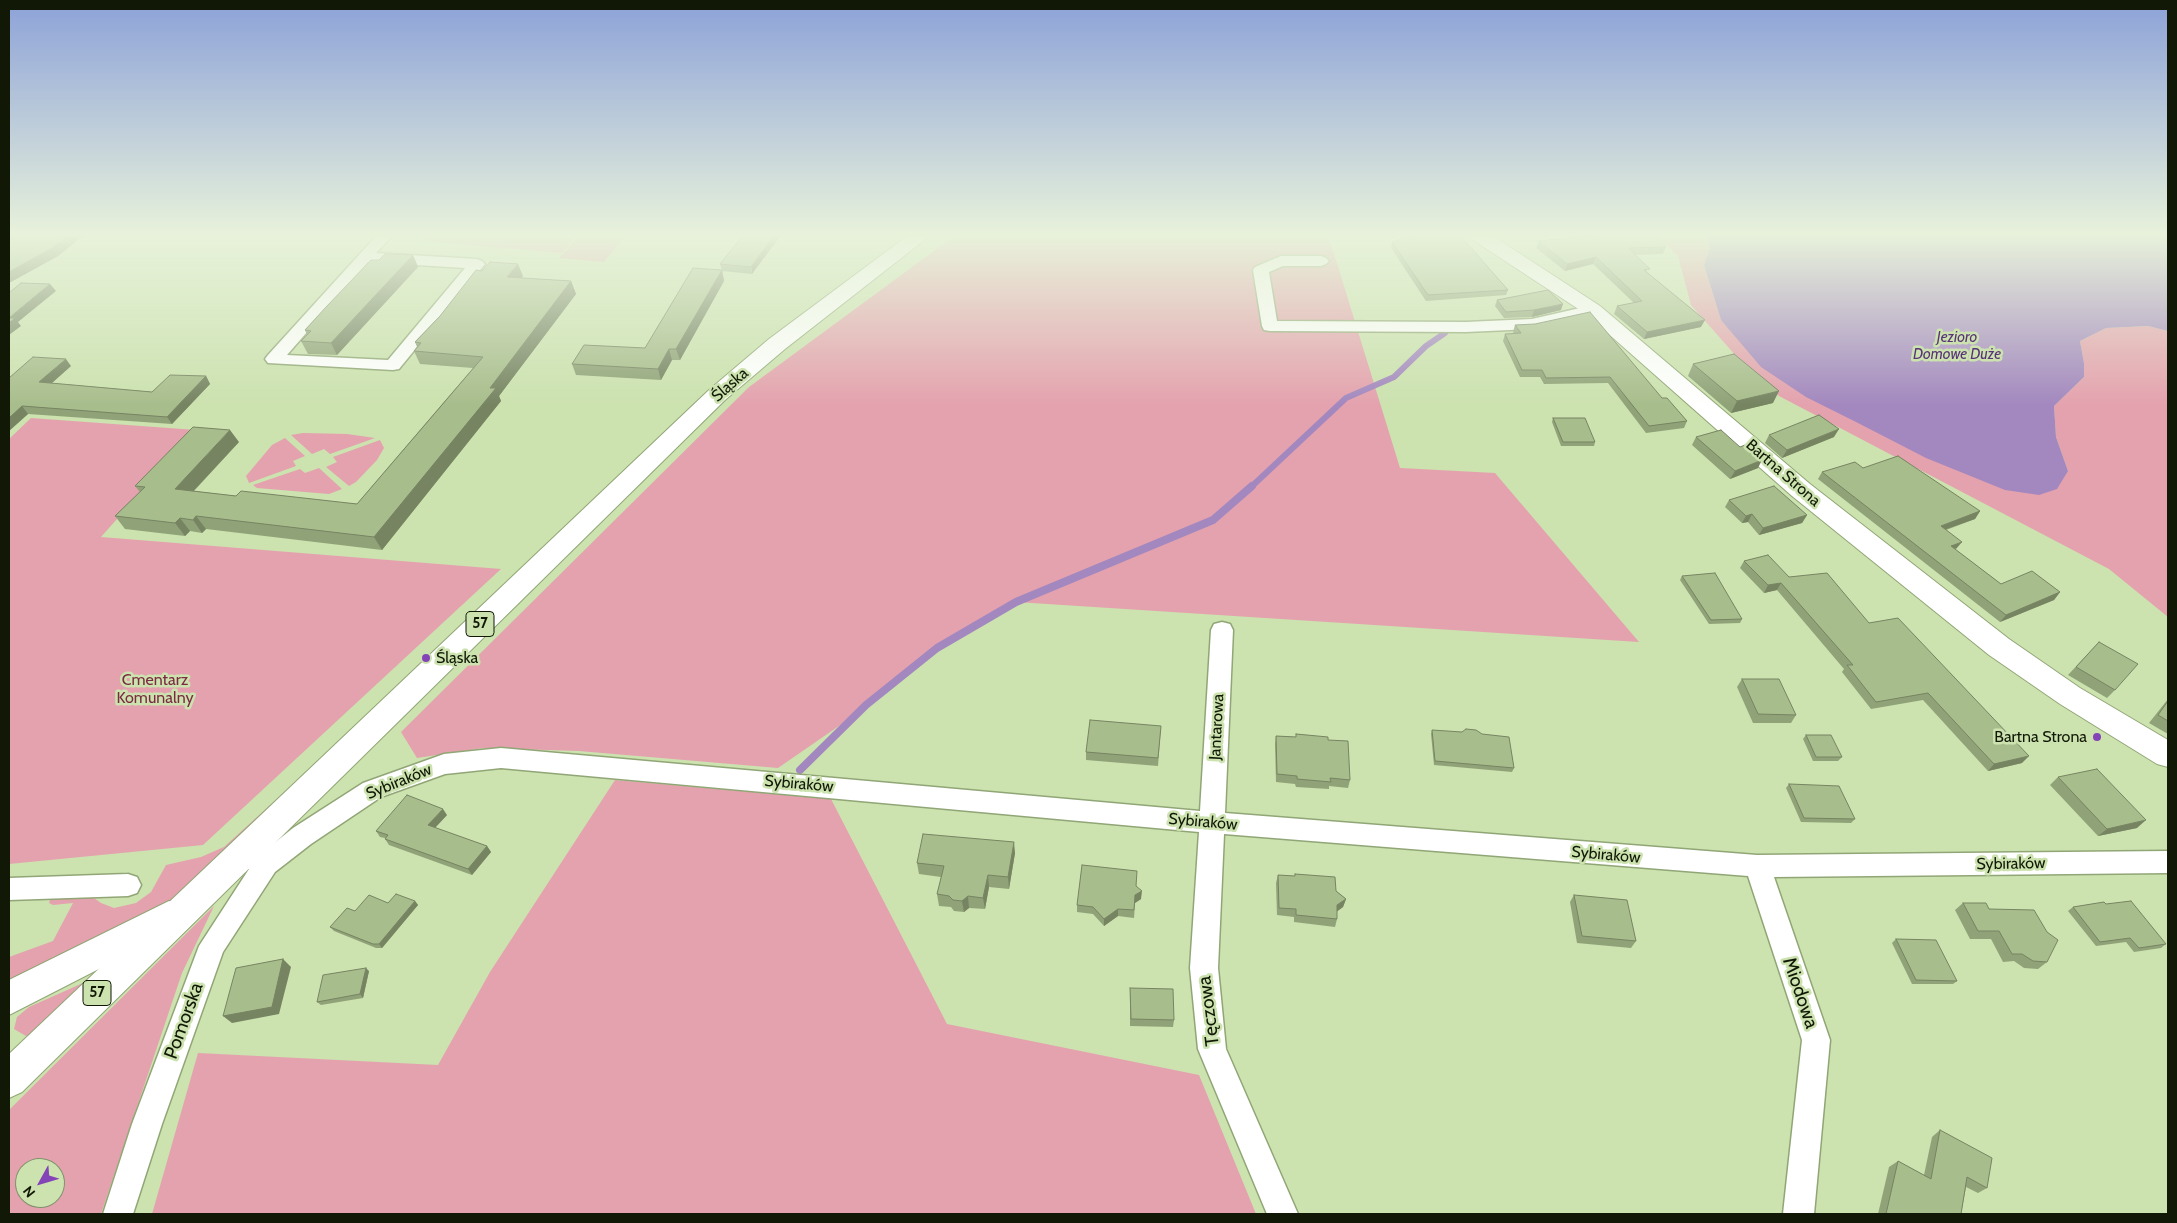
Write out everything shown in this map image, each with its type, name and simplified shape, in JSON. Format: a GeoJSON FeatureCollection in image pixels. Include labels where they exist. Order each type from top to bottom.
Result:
{"type":"FeatureCollection","features":[{"type":"Feature","properties":{"kind":"main road","name":"Śląska"},"geometry":{"type":"LineString","coordinates":[[186,908],[254,860],[717,395],[777,344],[847,291]]}},
{"type":"Feature","properties":{"kind":"main road","name":"Bartna Strona"},"geometry":{"type":"LineString","coordinates":[[1564,291],[1593,310],[1801,490],[1999,648],[2070,696],[2168,755]]}},
{"type":"Feature","properties":{"kind":"main road"},"geometry":{"type":"LineString","coordinates":[[9,998],[186,908]]}},
{"type":"Feature","properties":{"kind":"main road","name":"57"},"geometry":{"type":"LineString","coordinates":[[9,1079],[186,908]]}},
{"type":"Feature","properties":{"kind":"street"},"geometry":{"type":"LineString","coordinates":[[334,291],[274,358],[393,365],[454,291]]}},
{"type":"Feature","properties":{"kind":"street"},"geometry":{"type":"LineString","coordinates":[[1264,291],[1270,326],[1466,327],[1532,324],[1593,310]]}},
{"type":"Feature","properties":{"kind":"street","name":"Jantarowa"},"geometry":{"type":"LineString","coordinates":[[1212,823],[1222,630]]}},
{"type":"Feature","properties":{"kind":"street","name":"Sybiraków"},"geometry":{"type":"LineString","coordinates":[[254,860],[302,836],[372,790],[444,764],[501,758],[1212,823],[1757,866],[2168,862]]}},
{"type":"Feature","properties":{"kind":"street","name":"Tęczowa"},"geometry":{"type":"LineString","coordinates":[[1212,823],[1204,968],[1212,1049],[1282,1214]]}},
{"type":"Feature","properties":{"kind":"street","name":"Pomorska"},"geometry":{"type":"LineString","coordinates":[[118,1214],[146,1124],[212,946],[254,860]]}},
{"type":"Feature","properties":{"kind":"street","name":"Miodowa"},"geometry":{"type":"LineString","coordinates":[[1757,866],[1816,1040],[1798,1214]]}},
{"type":"Feature","properties":{"kind":"street"},"geometry":{"type":"LineString","coordinates":[[9,890],[128,885]]}},
{"type":"Feature","properties":{"kind":"green space"},"geometry":{"type":"Polygon","coordinates":[[[879,291],[1346,291],[1400,468],[1495,473],[1639,642],[1016,602],[937,648],[849,719],[778,768],[579,751],[483,748],[417,758],[401,732],[749,387],[879,291]]]}},
{"type":"Feature","properties":{"kind":"green space"},"geometry":{"type":"Polygon","coordinates":[[[1687,291],[1712,291],[1721,320],[2068,471],[2056,437],[2054,406],[2084,377],[2084,363],[2080,341],[2106,328],[2148,326],[2168,331],[2168,617],[2109,569],[1779,396],[1751,373],[1691,305],[1687,291]]]}},
{"type":"Feature","properties":{"kind":"green space","name":"Cmentarz Komunalny"},"geometry":{"type":"Polygon","coordinates":[[[31,418],[196,430],[101,537],[501,569],[203,845],[9,864],[9,439],[31,418]]]}},
{"type":"Feature","properties":{"kind":"green space"},"geometry":{"type":"Polygon","coordinates":[[[303,433],[347,434],[375,438],[330,454],[324,449],[312,454],[291,435],[303,433]]]}},
{"type":"Feature","properties":{"kind":"green space"},"geometry":{"type":"Polygon","coordinates":[[[285,438],[305,456],[293,461],[296,466],[249,483],[246,476],[272,445],[285,438]]]}},
{"type":"Feature","properties":{"kind":"green space"},"geometry":{"type":"Polygon","coordinates":[[[380,440],[384,448],[377,460],[356,482],[349,486],[326,467],[337,462],[333,457],[380,440]]]}},
{"type":"Feature","properties":{"kind":"green space"},"geometry":{"type":"Polygon","coordinates":[[[319,468],[342,489],[329,494],[257,488],[253,485],[300,469],[305,473],[319,468]]]}},
{"type":"Feature","properties":{"kind":"green space"},"geometry":{"type":"Polygon","coordinates":[[[615,780],[831,799],[947,1024],[1199,1075],[1256,1214],[152,1214],[198,1053],[438,1065],[490,972],[615,780]]]}},
{"type":"Feature","properties":{"kind":"green space"},"geometry":{"type":"Polygon","coordinates":[[[292,787],[172,904],[61,964],[9,987],[9,957],[53,941],[73,903],[53,905],[49,903],[50,900],[90,895],[101,903],[114,908],[136,903],[151,892],[166,865],[201,857],[224,847],[292,787]]]}},
{"type":"Feature","properties":{"kind":"green space"},"geometry":{"type":"Polygon","coordinates":[[[214,906],[182,973],[101,1214],[9,1214],[9,1110],[214,906]]]}},
{"type":"Feature","properties":{"kind":"green space"},"geometry":{"type":"Polygon","coordinates":[[[83,983],[84,985],[30,1035],[26,1036],[14,1029],[17,1017],[29,1007],[83,983]]]}},
{"type":"Feature","properties":{"kind":"water","name":"Jezioro Domowe Duże"},"geometry":{"type":"Polygon","coordinates":[[[1712,291],[2168,291],[2168,331],[2148,326],[2106,328],[2080,341],[2084,363],[2084,377],[2054,406],[2056,437],[2068,471],[2057,489],[2039,495],[2005,490],[1926,458],[1806,397],[1761,367],[1721,320],[1712,291]]]}},
{"type":"Feature","properties":{"kind":"building"},"geometry":{"type":"Polygon","coordinates":[[[11,291],[41,291],[9,318],[9,293],[11,291]]]}},
{"type":"Feature","properties":{"kind":"building"},"geometry":{"type":"Polygon","coordinates":[[[341,291],[379,291],[331,343],[301,341],[311,331],[305,330],[341,291]]]}},
{"type":"Feature","properties":{"kind":"building"},"geometry":{"type":"Polygon","coordinates":[[[460,291],[563,291],[490,388],[496,388],[374,537],[196,516],[193,520],[180,518],[175,523],[115,516],[145,487],[135,486],[193,427],[230,430],[175,489],[236,496],[241,491],[357,504],[483,357],[414,351],[421,343],[415,342],[440,316],[460,291]]]}},
{"type":"Feature","properties":{"kind":"building"},"geometry":{"type":"Polygon","coordinates":[[[679,291],[710,291],[676,349],[669,349],[658,369],[572,364],[584,345],[645,348],[679,291]]]}},
{"type":"Feature","properties":{"kind":"building"},"geometry":{"type":"Polygon","coordinates":[[[1425,291],[1491,291],[1428,295],[1425,291]]]}},
{"type":"Feature","properties":{"kind":"building"},"geometry":{"type":"Polygon","coordinates":[[[1549,291],[1563,304],[1534,310],[1506,312],[1497,300],[1549,291]]]}},
{"type":"Feature","properties":{"kind":"building"},"geometry":{"type":"Polygon","coordinates":[[[1632,291],[1670,291],[1705,320],[1647,332],[1617,306],[1642,301],[1632,291]]]}},
{"type":"Feature","properties":{"kind":"building"},"geometry":{"type":"Polygon","coordinates":[[[1590,312],[1662,398],[1667,398],[1687,421],[1649,426],[1610,377],[1546,378],[1542,370],[1522,370],[1505,334],[1521,333],[1515,325],[1535,324],[1590,312]]]}},
{"type":"Feature","properties":{"kind":"building"},"geometry":{"type":"Polygon","coordinates":[[[1734,354],[1779,391],[1737,401],[1693,364],[1734,354]]]}},
{"type":"Feature","properties":{"kind":"building"},"geometry":{"type":"Polygon","coordinates":[[[33,357],[66,359],[39,382],[152,392],[170,375],[206,376],[167,417],[22,406],[9,418],[9,378],[33,357]]]}},
{"type":"Feature","properties":{"kind":"building"},"geometry":{"type":"Polygon","coordinates":[[[1819,415],[1839,429],[1787,450],[1769,435],[1819,415]]]}},
{"type":"Feature","properties":{"kind":"building"},"geometry":{"type":"Polygon","coordinates":[[[1553,418],[1585,418],[1595,442],[1563,442],[1553,418]]]}},
{"type":"Feature","properties":{"kind":"building"},"geometry":{"type":"Polygon","coordinates":[[[1721,430],[1740,447],[1745,445],[1762,460],[1735,471],[1696,437],[1721,430]]]}},
{"type":"Feature","properties":{"kind":"building"},"geometry":{"type":"Polygon","coordinates":[[[1898,456],[1980,511],[1941,526],[1962,542],[1951,546],[2001,584],[2032,571],[2060,592],[2006,615],[1822,472],[1855,462],[1863,468],[1898,456]]]}},
{"type":"Feature","properties":{"kind":"building"},"geometry":{"type":"Polygon","coordinates":[[[1774,486],[1807,515],[1763,528],[1752,514],[1746,516],[1729,500],[1774,486]]]}},
{"type":"Feature","properties":{"kind":"building"},"geometry":{"type":"Polygon","coordinates":[[[1768,555],[1789,577],[1827,573],[1869,623],[1898,618],[2029,756],[1994,764],[1928,693],[1876,702],[1847,665],[1853,665],[1781,583],[1768,585],[1744,561],[1768,555]]]}},
{"type":"Feature","properties":{"kind":"building"},"geometry":{"type":"Polygon","coordinates":[[[1715,573],[1742,619],[1711,620],[1682,576],[1715,573]]]}},
{"type":"Feature","properties":{"kind":"building"},"geometry":{"type":"Polygon","coordinates":[[[2099,642],[2138,664],[2115,690],[2076,667],[2099,642]]]}},
{"type":"Feature","properties":{"kind":"building"},"geometry":{"type":"Polygon","coordinates":[[[1742,679],[1779,679],[1796,715],[1758,714],[1742,679]]]}},
{"type":"Feature","properties":{"kind":"building"},"geometry":{"type":"Polygon","coordinates":[[[2168,701],[2168,721],[2158,715],[2168,701]]]}},
{"type":"Feature","properties":{"kind":"building"},"geometry":{"type":"Polygon","coordinates":[[[1090,720],[1161,726],[1158,758],[1086,752],[1090,720]]]}},
{"type":"Feature","properties":{"kind":"building"},"geometry":{"type":"Polygon","coordinates":[[[1466,729],[1476,730],[1482,734],[1509,737],[1514,768],[1435,761],[1432,730],[1462,732],[1466,729]]]}},
{"type":"Feature","properties":{"kind":"building"},"geometry":{"type":"Polygon","coordinates":[[[1296,734],[1328,737],[1328,740],[1348,741],[1350,780],[1330,778],[1331,782],[1297,779],[1297,776],[1277,774],[1276,736],[1296,737],[1296,734]]]}},
{"type":"Feature","properties":{"kind":"building"},"geometry":{"type":"Polygon","coordinates":[[[1806,735],[1831,735],[1842,757],[1816,757],[1806,735]]]}},
{"type":"Feature","properties":{"kind":"building"},"geometry":{"type":"Polygon","coordinates":[[[2097,769],[2146,820],[2107,829],[2058,777],[2097,769]]]}},
{"type":"Feature","properties":{"kind":"building"},"geometry":{"type":"Polygon","coordinates":[[[1789,784],[1839,786],[1855,819],[1804,818],[1789,784]]]}},
{"type":"Feature","properties":{"kind":"building"},"geometry":{"type":"Polygon","coordinates":[[[407,795],[443,809],[428,825],[487,846],[468,869],[385,839],[388,835],[376,831],[407,795]]]}},
{"type":"Feature","properties":{"kind":"building"},"geometry":{"type":"Polygon","coordinates":[[[923,834],[1014,842],[1008,877],[988,875],[983,898],[968,896],[962,901],[937,894],[944,866],[917,863],[923,834]]]}},
{"type":"Feature","properties":{"kind":"building"},"geometry":{"type":"Polygon","coordinates":[[[1082,865],[1137,871],[1136,886],[1142,891],[1135,895],[1134,910],[1118,909],[1104,919],[1093,907],[1077,905],[1082,865]]]}},
{"type":"Feature","properties":{"kind":"building"},"geometry":{"type":"Polygon","coordinates":[[[1295,874],[1335,877],[1336,891],[1346,899],[1337,905],[1337,919],[1296,915],[1296,909],[1279,908],[1278,875],[1295,876],[1295,874]]]}},
{"type":"Feature","properties":{"kind":"building"},"geometry":{"type":"Polygon","coordinates":[[[396,894],[415,901],[379,944],[373,944],[330,927],[347,908],[355,911],[369,895],[388,903],[396,894]]]}},
{"type":"Feature","properties":{"kind":"building"},"geometry":{"type":"Polygon","coordinates":[[[1574,895],[1627,900],[1636,941],[1582,936],[1574,895]]]}},
{"type":"Feature","properties":{"kind":"building"},"geometry":{"type":"Polygon","coordinates":[[[2131,901],[2166,944],[2139,948],[2130,938],[2100,942],[2073,907],[2104,902],[2106,904],[2131,901]]]}},
{"type":"Feature","properties":{"kind":"building"},"geometry":{"type":"Polygon","coordinates":[[[1963,903],[1986,903],[1989,909],[2034,910],[2047,932],[2058,940],[2047,962],[2033,961],[2022,954],[2012,954],[1999,931],[1978,931],[1963,903]]]}},
{"type":"Feature","properties":{"kind":"building"},"geometry":{"type":"Polygon","coordinates":[[[1896,939],[1936,940],[1957,981],[1916,980],[1896,939]]]}},
{"type":"Feature","properties":{"kind":"building"},"geometry":{"type":"Polygon","coordinates":[[[283,959],[272,1007],[223,1016],[236,968],[283,959]]]}},
{"type":"Feature","properties":{"kind":"building"},"geometry":{"type":"Polygon","coordinates":[[[366,968],[360,994],[317,1002],[323,975],[366,968]]]}},
{"type":"Feature","properties":{"kind":"building"},"geometry":{"type":"Polygon","coordinates":[[[1130,988],[1173,989],[1174,1020],[1131,1019],[1130,988]]]}},
{"type":"Feature","properties":{"kind":"building"},"geometry":{"type":"Polygon","coordinates":[[[1940,1130],[1992,1158],[1987,1188],[1967,1177],[1961,1214],[1886,1214],[1898,1161],[1931,1179],[1940,1130]]]}},
{"type":"Feature","properties":{"kind":"waterway"},"geometry":{"type":"LineString","coordinates":[[1250,488],[1346,398],[1394,377],[1426,346],[1445,333]]}},
{"type":"Feature","properties":{"kind":"waterway"},"geometry":{"type":"LineString","coordinates":[[800,770],[866,705],[937,648],[1016,602],[1213,520],[1252,486]]}},
{"type":"Feature","properties":{"kind":"place","name":"Śląska"},"geometry":{"type":"Point","coordinates":[426,658]}},
{"type":"Feature","properties":{"kind":"place","name":"Bartna Strona"},"geometry":{"type":"Point","coordinates":[2097,737]}}]}
